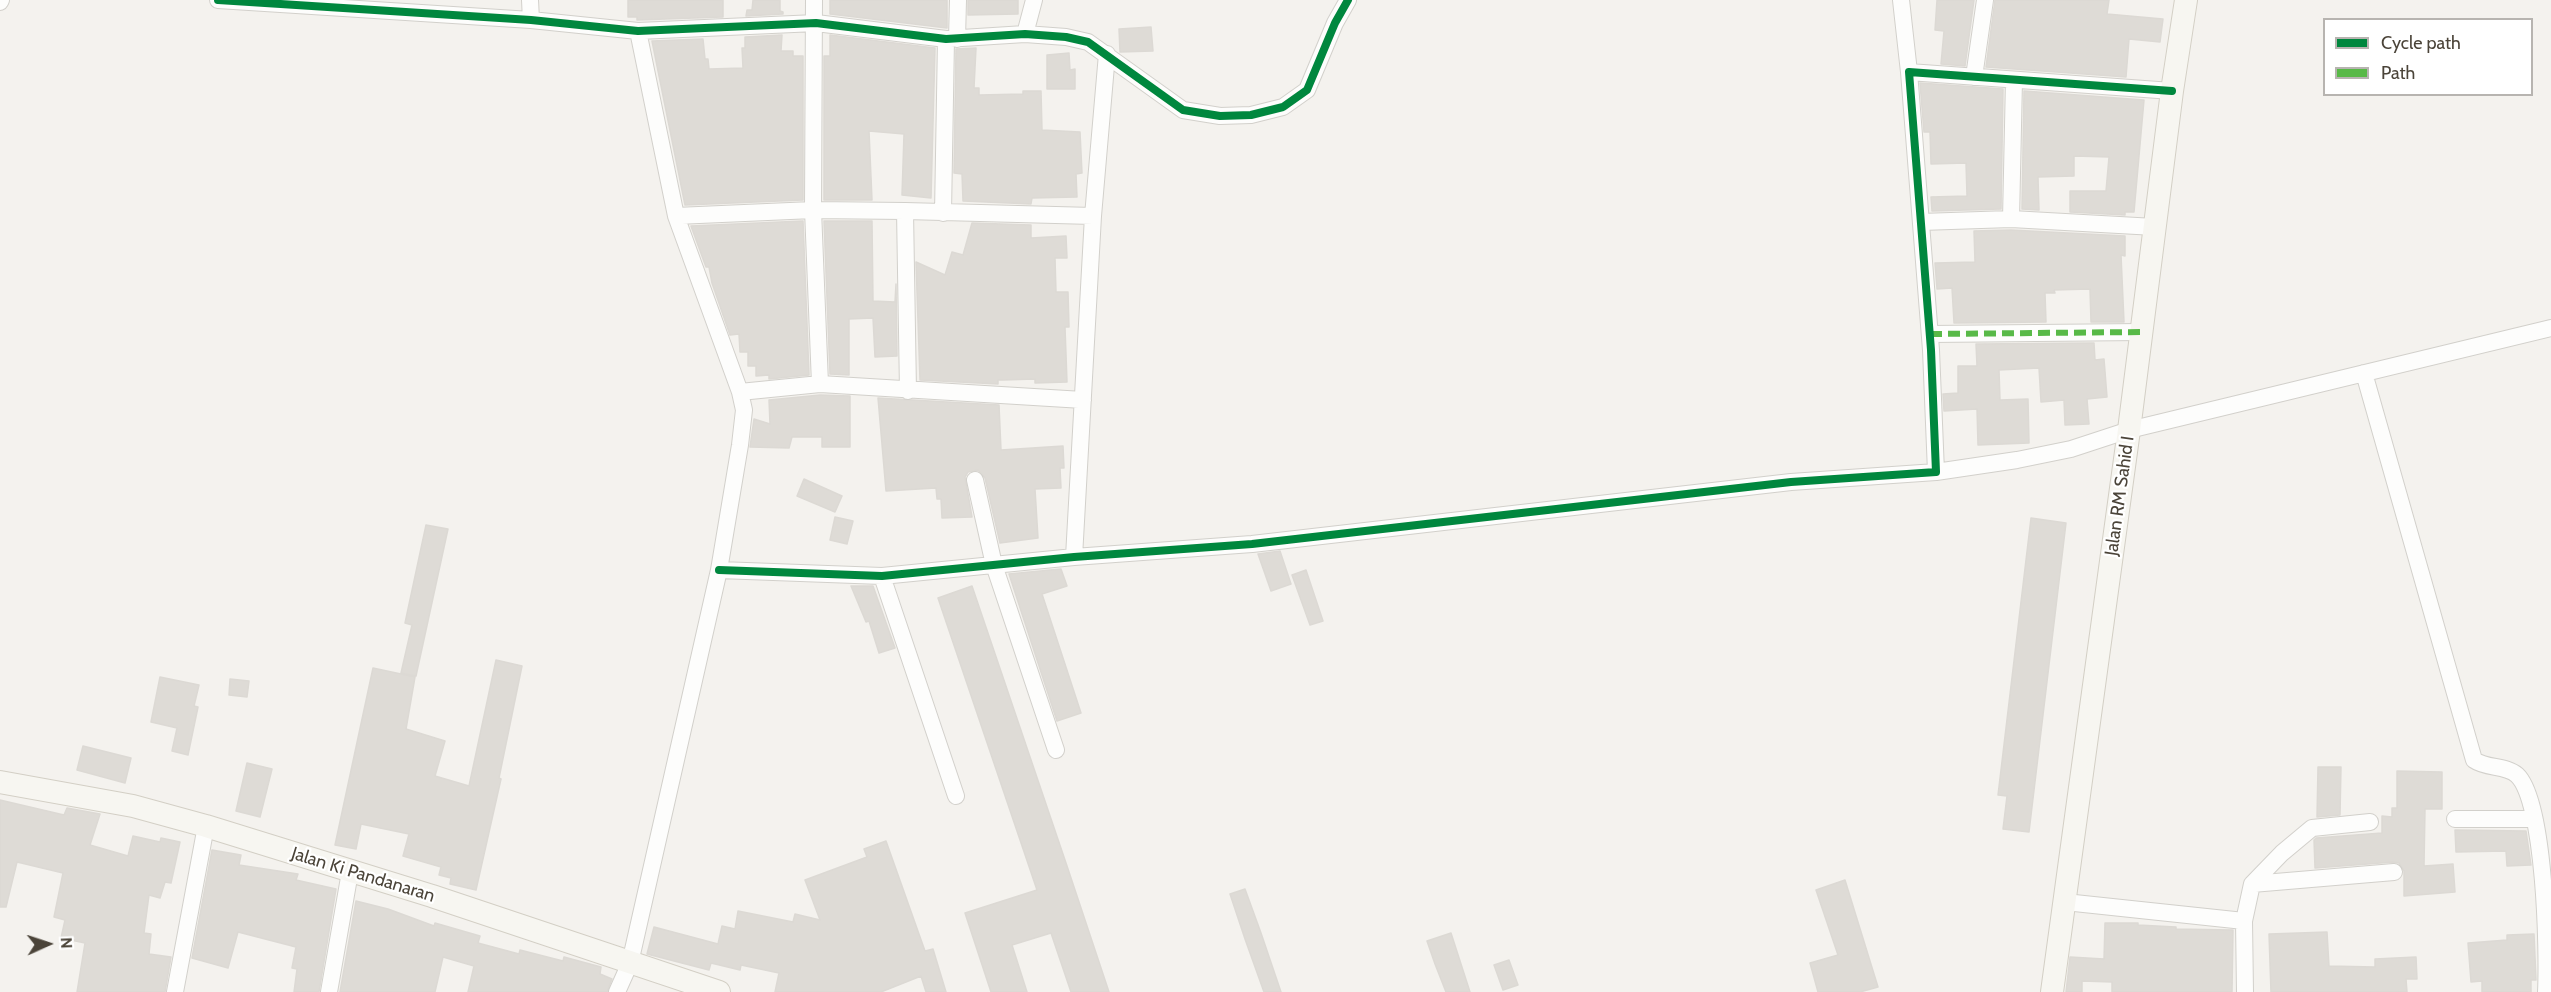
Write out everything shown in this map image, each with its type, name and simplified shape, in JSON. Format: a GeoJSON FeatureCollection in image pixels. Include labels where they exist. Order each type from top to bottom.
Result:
{"type":"FeatureCollection","features":[{"type":"Feature","properties":{"kind":"street"},"geometry":{"type":"LineString","coordinates":[[218,0],[531,20],[638,31],[816,22],[952,39],[1025,34],[1066,37],[1088,42],[1183,110],[1220,116],[1251,115],[1283,107],[1307,90],[1335,24],[1348,0]]}},
{"type":"Feature","properties":{"kind":"street"},"geometry":{"type":"LineString","coordinates":[[530,0],[531,20]]}},
{"type":"Feature","properties":{"kind":"street"},"geometry":{"type":"LineString","coordinates":[[814,0],[816,22],[813,210],[820,384]]}},
{"type":"Feature","properties":{"kind":"street"},"geometry":{"type":"LineString","coordinates":[[943,213],[952,39],[958,0]]}},
{"type":"Feature","properties":{"kind":"street"},"geometry":{"type":"LineString","coordinates":[[1025,34],[1034,0]]}},
{"type":"Feature","properties":{"kind":"street"},"geometry":{"type":"LineString","coordinates":[[1901,0],[1930,334],[1936,471]]}},
{"type":"Feature","properties":{"kind":"street"},"geometry":{"type":"LineString","coordinates":[[1974,77],[1985,0]]}},
{"type":"Feature","properties":{"kind":"street","name":"Jalan RM Sahid I"},"geometry":{"type":"LineString","coordinates":[[2052,992],[2186,0]]}},
{"type":"Feature","properties":{"kind":"street"},"geometry":{"type":"LineString","coordinates":[[617,992],[630,963],[719,570],[744,423],[740,392],[676,216],[638,31]]}},
{"type":"Feature","properties":{"kind":"street"},"geometry":{"type":"LineString","coordinates":[[1074,557],[1093,216],[1107,54]]}},
{"type":"Feature","properties":{"kind":"street"},"geometry":{"type":"LineString","coordinates":[[1909,72],[2172,92]]}},
{"type":"Feature","properties":{"kind":"street"},"geometry":{"type":"LineString","coordinates":[[2011,219],[2014,80]]}},
{"type":"Feature","properties":{"kind":"street"},"geometry":{"type":"LineString","coordinates":[[676,216],[813,210],[905,210],[1093,216]]}},
{"type":"Feature","properties":{"kind":"street"},"geometry":{"type":"LineString","coordinates":[[905,210],[908,391]]}},
{"type":"Feature","properties":{"kind":"street"},"geometry":{"type":"LineString","coordinates":[[1921,222],[2011,219],[2155,227]]}},
{"type":"Feature","properties":{"kind":"street"},"geometry":{"type":"LineString","coordinates":[[719,570],[882,576],[1074,557],[1252,544],[1791,482],[1936,471],[2017,460],[2071,449],[2129,430],[2551,328]]}},
{"type":"Feature","properties":{"kind":"street"},"geometry":{"type":"LineString","coordinates":[[1930,334],[2142,332]]}},
{"type":"Feature","properties":{"kind":"street"},"geometry":{"type":"LineString","coordinates":[[2364,373],[2474,760],[2481,765],[2511,771],[2523,782],[2539,848],[2546,908],[2548,953],[2546,992]]}},
{"type":"Feature","properties":{"kind":"street"},"geometry":{"type":"LineString","coordinates":[[740,392],[820,384],[1083,400]]}},
{"type":"Feature","properties":{"kind":"street"},"geometry":{"type":"LineString","coordinates":[[975,480],[994,565],[1056,750]]}},
{"type":"Feature","properties":{"kind":"street"},"geometry":{"type":"LineString","coordinates":[[882,576],[956,796]]}},
{"type":"Feature","properties":{"kind":"street","name":"Jalan Ki Pandanaran"},"geometry":{"type":"LineString","coordinates":[[0,782],[133,806],[207,826],[432,896],[630,963],[695,989],[719,992]]}},
{"type":"Feature","properties":{"kind":"street"},"geometry":{"type":"LineString","coordinates":[[2455,819],[2533,819]]}},
{"type":"Feature","properties":{"kind":"street"},"geometry":{"type":"LineString","coordinates":[[2245,992],[2244,921],[2252,884],[2282,853],[2312,828],[2370,822]]}},
{"type":"Feature","properties":{"kind":"street"},"geometry":{"type":"LineString","coordinates":[[175,992],[207,826]]}},
{"type":"Feature","properties":{"kind":"street"},"geometry":{"type":"LineString","coordinates":[[329,992],[350,872]]}},
{"type":"Feature","properties":{"kind":"street"},"geometry":{"type":"LineString","coordinates":[[2252,884],[2394,872]]}},
{"type":"Feature","properties":{"kind":"street"},"geometry":{"type":"LineString","coordinates":[[2065,902],[2244,921]]}},
{"type":"Feature","properties":{"kind":"building"},"geometry":{"type":"Polygon","coordinates":[[[628,0],[723,0],[723,17],[637,20],[637,17],[628,17],[628,0]]]}},
{"type":"Feature","properties":{"kind":"building"},"geometry":{"type":"Polygon","coordinates":[[[753,0],[780,0],[780,11],[783,14],[746,16],[747,10],[752,10],[753,0]]]}},
{"type":"Feature","properties":{"kind":"building"},"geometry":{"type":"Polygon","coordinates":[[[830,0],[947,0],[947,28],[830,14],[830,0]]]}},
{"type":"Feature","properties":{"kind":"building"},"geometry":{"type":"Polygon","coordinates":[[[968,0],[1018,0],[1018,14],[968,15],[968,0]]]}},
{"type":"Feature","properties":{"kind":"building"},"geometry":{"type":"Polygon","coordinates":[[[1937,0],[1974,0],[1965,66],[1941,64],[1944,31],[1935,30],[1937,0]]]}},
{"type":"Feature","properties":{"kind":"building"},"geometry":{"type":"Polygon","coordinates":[[[1995,0],[2109,0],[2107,14],[2163,19],[2160,42],[2129,39],[2126,77],[1986,67],[1995,0]]]}},
{"type":"Feature","properties":{"kind":"building"},"geometry":{"type":"Polygon","coordinates":[[[1151,27],[1153,51],[1120,52],[1119,29],[1151,27]]]}},
{"type":"Feature","properties":{"kind":"building"},"geometry":{"type":"Polygon","coordinates":[[[782,35],[781,51],[793,51],[793,56],[803,56],[803,200],[685,205],[652,41],[703,39],[705,59],[708,59],[709,69],[743,68],[742,48],[745,48],[745,37],[782,35]]]}},
{"type":"Feature","properties":{"kind":"building"},"geometry":{"type":"Polygon","coordinates":[[[830,35],[935,48],[931,198],[902,195],[904,134],[869,131],[872,200],[824,200],[824,56],[830,56],[830,35]]]}},
{"type":"Feature","properties":{"kind":"building"},"geometry":{"type":"Polygon","coordinates":[[[976,48],[974,88],[979,88],[979,95],[1023,94],[1023,91],[1041,91],[1042,130],[1080,132],[1082,173],[1076,174],[1077,197],[1032,198],[1031,204],[963,201],[962,174],[954,173],[956,49],[976,48]]]}},
{"type":"Feature","properties":{"kind":"building"},"geometry":{"type":"Polygon","coordinates":[[[1069,53],[1070,70],[1075,69],[1075,89],[1047,89],[1047,55],[1069,53]]]}},
{"type":"Feature","properties":{"kind":"building"},"geometry":{"type":"Polygon","coordinates":[[[1920,83],[2003,89],[2001,209],[1932,211],[1931,197],[1967,196],[1966,163],[1931,164],[1930,132],[1924,132],[1920,83]]]}},
{"type":"Feature","properties":{"kind":"building"},"geometry":{"type":"Polygon","coordinates":[[[2024,91],[2144,100],[2134,212],[2125,212],[2125,215],[2070,212],[2070,191],[2106,191],[2109,157],[2074,156],[2074,176],[2038,177],[2039,210],[2022,209],[2024,91]]]}},
{"type":"Feature","properties":{"kind":"building"},"geometry":{"type":"Polygon","coordinates":[[[803,221],[809,375],[769,379],[769,375],[756,376],[756,366],[748,366],[748,352],[740,352],[739,334],[730,335],[712,283],[709,267],[706,267],[691,226],[803,221]]]}},
{"type":"Feature","properties":{"kind":"building"},"geometry":{"type":"Polygon","coordinates":[[[824,221],[872,221],[873,301],[895,302],[896,284],[897,356],[875,357],[873,318],[849,319],[849,375],[830,374],[824,221]]]}},
{"type":"Feature","properties":{"kind":"building"},"geometry":{"type":"Polygon","coordinates":[[[972,223],[1031,225],[1031,238],[1066,236],[1067,258],[1055,258],[1056,292],[1068,292],[1069,327],[1065,327],[1067,382],[1035,383],[1035,379],[998,380],[998,384],[920,380],[916,262],[945,275],[952,252],[963,255],[972,223]]]}},
{"type":"Feature","properties":{"kind":"building"},"geometry":{"type":"Polygon","coordinates":[[[2011,230],[2125,236],[2125,256],[2121,255],[2124,322],[2091,322],[2090,289],[2054,290],[2055,293],[2045,293],[2046,322],[1954,323],[1952,288],[1937,289],[1935,263],[1975,262],[1974,231],[2011,230]]]}},
{"type":"Feature","properties":{"kind":"building"},"geometry":{"type":"Polygon","coordinates":[[[2094,343],[2095,360],[2104,359],[2107,397],[2087,399],[2089,424],[2065,425],[2064,400],[2041,402],[2039,368],[1999,370],[2000,400],[2028,399],[2029,443],[1978,445],[1977,409],[1944,411],[1943,394],[1958,393],[1958,366],[1977,366],[1976,344],[2094,343]]]}},
{"type":"Feature","properties":{"kind":"building"},"geometry":{"type":"Polygon","coordinates":[[[820,395],[850,396],[850,447],[822,447],[822,437],[792,437],[789,448],[750,447],[754,419],[770,424],[769,400],[820,395]]]}},
{"type":"Feature","properties":{"kind":"building"},"geometry":{"type":"Polygon","coordinates":[[[878,398],[999,405],[1001,450],[1063,446],[1064,468],[1060,468],[1061,488],[1035,489],[1038,538],[1000,543],[985,478],[978,470],[968,472],[965,477],[972,517],[942,518],[941,499],[937,499],[936,488],[886,491],[878,398]]]}},
{"type":"Feature","properties":{"kind":"building"},"geometry":{"type":"Polygon","coordinates":[[[804,479],[842,496],[835,512],[797,496],[804,479]]]}},
{"type":"Feature","properties":{"kind":"building"},"geometry":{"type":"Polygon","coordinates":[[[835,517],[853,521],[847,544],[830,540],[835,517]]]}},
{"type":"Feature","properties":{"kind":"building"},"geometry":{"type":"Polygon","coordinates":[[[2031,518],[2066,523],[2029,832],[2003,829],[2007,796],[1998,795],[2031,518]]]}},
{"type":"Feature","properties":{"kind":"building"},"geometry":{"type":"Polygon","coordinates":[[[426,525],[448,529],[416,676],[401,673],[412,625],[405,623],[426,525]]]}},
{"type":"Feature","properties":{"kind":"building"},"geometry":{"type":"Polygon","coordinates":[[[1280,551],[1291,584],[1271,591],[1258,554],[1280,551]]]}},
{"type":"Feature","properties":{"kind":"building"},"geometry":{"type":"Polygon","coordinates":[[[1061,569],[1067,586],[1042,594],[1081,713],[1057,721],[1009,574],[1061,569]]]}},
{"type":"Feature","properties":{"kind":"building"},"geometry":{"type":"Polygon","coordinates":[[[1306,570],[1323,621],[1310,625],[1292,575],[1306,570]]]}},
{"type":"Feature","properties":{"kind":"building"},"geometry":{"type":"Polygon","coordinates":[[[851,586],[873,586],[895,648],[879,653],[869,621],[866,622],[851,586]]]}},
{"type":"Feature","properties":{"kind":"building"},"geometry":{"type":"Polygon","coordinates":[[[972,586],[1109,992],[1071,992],[1051,933],[1012,945],[1027,992],[991,992],[965,913],[1037,890],[938,598],[972,586]]]}},
{"type":"Feature","properties":{"kind":"building"},"geometry":{"type":"Polygon","coordinates":[[[496,660],[522,666],[499,778],[501,779],[476,890],[450,884],[451,878],[439,875],[441,867],[403,856],[409,834],[361,824],[356,849],[335,845],[373,668],[415,677],[406,729],[445,741],[435,776],[469,786],[496,660]]]}},
{"type":"Feature","properties":{"kind":"building"},"geometry":{"type":"Polygon","coordinates":[[[160,677],[199,685],[194,706],[198,707],[188,755],[172,751],[177,728],[151,722],[160,677]]]}},
{"type":"Feature","properties":{"kind":"building"},"geometry":{"type":"Polygon","coordinates":[[[230,679],[249,681],[247,697],[229,695],[230,679]]]}},
{"type":"Feature","properties":{"kind":"building"},"geometry":{"type":"Polygon","coordinates":[[[83,746],[131,758],[125,783],[77,770],[83,746]]]}},
{"type":"Feature","properties":{"kind":"building"},"geometry":{"type":"Polygon","coordinates":[[[247,763],[272,769],[260,817],[236,811],[247,763]]]}},
{"type":"Feature","properties":{"kind":"building"},"geometry":{"type":"Polygon","coordinates":[[[2318,767],[2341,767],[2340,815],[2317,817],[2318,767]]]}},
{"type":"Feature","properties":{"kind":"building"},"geometry":{"type":"Polygon","coordinates":[[[2397,771],[2442,772],[2442,809],[2425,809],[2424,866],[2453,864],[2455,892],[2404,896],[2404,871],[2399,863],[2394,862],[2315,868],[2314,840],[2316,838],[2382,833],[2382,816],[2392,817],[2392,808],[2397,808],[2397,771]]]}},
{"type":"Feature","properties":{"kind":"building"},"geometry":{"type":"Polygon","coordinates":[[[0,800],[64,815],[67,808],[100,814],[90,845],[128,856],[133,836],[160,842],[161,838],[180,842],[171,883],[165,882],[160,898],[149,895],[144,933],[151,934],[149,954],[171,957],[165,992],[77,992],[85,943],[61,938],[65,920],[54,917],[63,873],[17,862],[6,907],[0,907],[0,800]]]}},
{"type":"Feature","properties":{"kind":"building"},"geometry":{"type":"Polygon","coordinates":[[[2455,830],[2526,831],[2531,865],[2507,866],[2506,851],[2456,852],[2455,830]]]}},
{"type":"Feature","properties":{"kind":"building"},"geometry":{"type":"Polygon","coordinates":[[[886,841],[925,951],[933,949],[946,992],[926,992],[921,976],[881,992],[775,992],[779,973],[741,965],[740,970],[711,963],[709,970],[647,954],[654,927],[718,944],[722,926],[735,929],[738,911],[793,922],[795,914],[820,920],[805,880],[867,857],[864,849],[886,841]]]}},
{"type":"Feature","properties":{"kind":"building"},"geometry":{"type":"Polygon","coordinates":[[[212,850],[241,855],[239,865],[298,874],[296,880],[336,889],[319,992],[294,992],[297,969],[292,968],[296,947],[238,932],[228,968],[192,958],[212,850]]]}},
{"type":"Feature","properties":{"kind":"building"},"geometry":{"type":"Polygon","coordinates":[[[1845,880],[1878,987],[1860,992],[1818,992],[1810,963],[1838,955],[1816,890],[1845,880]]]}},
{"type":"Feature","properties":{"kind":"building"},"geometry":{"type":"Polygon","coordinates":[[[1245,889],[1281,992],[1264,992],[1245,939],[1230,894],[1245,889]]]}},
{"type":"Feature","properties":{"kind":"building"},"geometry":{"type":"Polygon","coordinates":[[[356,901],[388,909],[434,926],[435,923],[480,936],[478,943],[519,954],[520,950],[563,961],[564,957],[601,967],[600,974],[612,979],[607,992],[468,992],[474,966],[443,957],[435,992],[340,992],[356,901]]]}},
{"type":"Feature","properties":{"kind":"building"},"geometry":{"type":"Polygon","coordinates":[[[2105,923],[2138,923],[2138,925],[2176,927],[2176,929],[2233,930],[2232,992],[2112,992],[2112,982],[2082,981],[2082,992],[2066,992],[2070,957],[2104,959],[2105,923]]]}},
{"type":"Feature","properties":{"kind":"building"},"geometry":{"type":"Polygon","coordinates":[[[2327,932],[2329,966],[2375,967],[2375,959],[2416,957],[2417,979],[2406,979],[2407,992],[2271,992],[2269,934],[2327,932]]]}},
{"type":"Feature","properties":{"kind":"building"},"geometry":{"type":"Polygon","coordinates":[[[1451,933],[1470,992],[1446,992],[1427,941],[1451,933]]]}},
{"type":"Feature","properties":{"kind":"building"},"geometry":{"type":"Polygon","coordinates":[[[2534,934],[2536,980],[2531,980],[2531,992],[2482,992],[2482,981],[2471,982],[2468,943],[2507,940],[2507,935],[2534,934]]]}},
{"type":"Feature","properties":{"kind":"building"},"geometry":{"type":"Polygon","coordinates":[[[1509,960],[1518,985],[1503,990],[1494,965],[1509,960]]]}},
{"type":"Feature","properties":{"kind":"marked path"},"geometry":{"type":"LineString","coordinates":[[1930,334],[2142,332]]}},
{"type":"Feature","properties":{"kind":"cycle path"},"geometry":{"type":"LineString","coordinates":[[218,0],[531,20],[638,31],[816,23],[946,39],[1025,34],[1066,37],[1088,42],[1183,110],[1220,116],[1251,115],[1283,107],[1307,90],[1335,23],[1348,0]]}},
{"type":"Feature","properties":{"kind":"cycle path"},"geometry":{"type":"LineString","coordinates":[[719,570],[882,576],[1074,557],[1252,544],[1791,482],[1936,472],[1931,350],[1909,72],[2172,91]]}}]}
